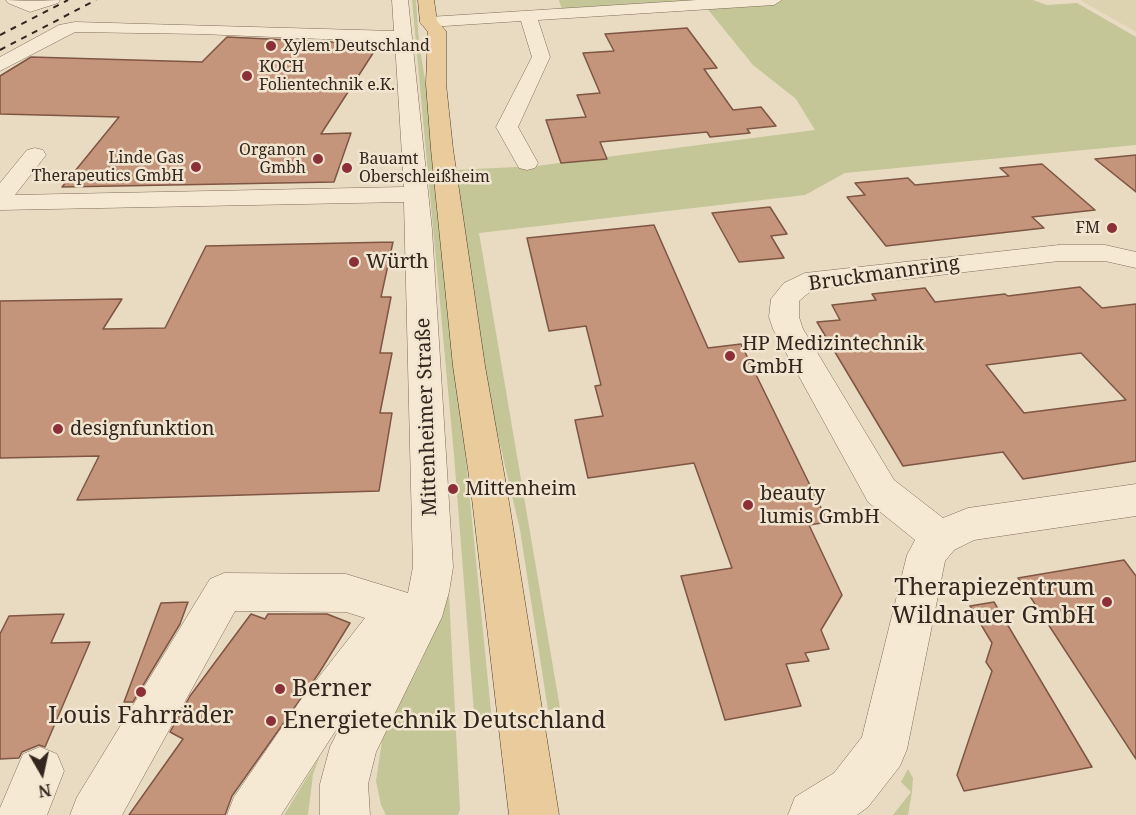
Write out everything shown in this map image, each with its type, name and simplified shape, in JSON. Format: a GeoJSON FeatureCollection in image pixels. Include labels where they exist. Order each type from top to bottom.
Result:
{"type":"FeatureCollection","features":[{"type":"Feature","properties":{"kind":"main road","name":"Mittenheimer Straße"},"geometry":{"type":"LineString","coordinates":[[426,0],[416,29],[423,32],[424,45],[436,84],[469,366],[489,490],[534,815]]}},
{"type":"Feature","properties":{"kind":"street"},"geometry":{"type":"LineString","coordinates":[[14,0],[30,8],[52,0]]}},
{"type":"Feature","properties":{"kind":"street","name":"Mittenheimer Straße"},"geometry":{"type":"LineString","coordinates":[[345,815],[344,784],[354,747],[409,613],[429,592],[433,567],[416,194],[416,29],[400,0]]}},
{"type":"Feature","properties":{"kind":"street"},"geometry":{"type":"LineString","coordinates":[[0,65],[64,29],[75,27],[416,29],[528,15],[774,0]]}},
{"type":"Feature","properties":{"kind":"street"},"geometry":{"type":"LineString","coordinates":[[527,163],[507,127],[541,57],[528,15]]}},
{"type":"Feature","properties":{"kind":"street"},"geometry":{"type":"LineString","coordinates":[[0,198],[35,154]]}},
{"type":"Feature","properties":{"kind":"street"},"geometry":{"type":"LineString","coordinates":[[0,203],[416,194]]}},
{"type":"Feature","properties":{"kind":"street","name":"Bruckmannring"},"geometry":{"type":"LineString","coordinates":[[940,538],[881,491],[788,329],[784,317],[785,299],[805,282],[1036,255],[1105,253],[1136,260]]}},
{"type":"Feature","properties":{"kind":"street"},"geometry":{"type":"LineString","coordinates":[[821,813],[851,790],[883,750],[927,555],[940,538],[968,524],[1136,500]]}},
{"type":"Feature","properties":{"kind":"street"},"geometry":{"type":"LineString","coordinates":[[95,815],[224,592],[346,593],[409,613],[316,717],[252,815]]}},
{"type":"Feature","properties":{"kind":"street"},"geometry":{"type":"LineString","coordinates":[[22,815],[40,771]]}},
{"type":"Feature","properties":{"kind":"shaded area"},"geometry":{"type":"Polygon","coordinates":[[[1080,0],[1136,0],[1136,32],[1080,0]]]}},
{"type":"Feature","properties":{"kind":"green space"},"geometry":{"type":"Polygon","coordinates":[[[412,0],[416,0],[419,43],[430,110],[492,722],[483,724],[478,722],[474,712],[454,455],[412,0]]]}},
{"type":"Feature","properties":{"kind":"green space"},"geometry":{"type":"Polygon","coordinates":[[[559,0],[1033,0],[1047,5],[1077,3],[1136,37],[1136,145],[845,173],[805,195],[479,233],[560,708],[548,710],[520,530],[488,393],[457,194],[456,170],[536,166],[815,130],[796,99],[753,65],[705,6],[564,16],[559,0]]]}},
{"type":"Feature","properties":{"kind":"green space"},"geometry":{"type":"Polygon","coordinates":[[[448,575],[460,809],[458,815],[386,815],[381,805],[376,781],[383,734],[393,710],[419,666],[440,618],[448,575]]]}},
{"type":"Feature","properties":{"kind":"green space"},"geometry":{"type":"Polygon","coordinates":[[[320,756],[313,774],[308,815],[284,815],[320,756]]]}},
{"type":"Feature","properties":{"kind":"green space"},"geometry":{"type":"Polygon","coordinates":[[[908,769],[913,778],[908,815],[893,815],[911,792],[901,782],[908,769]]]}},
{"type":"Feature","properties":{"kind":"building"},"geometry":{"type":"Polygon","coordinates":[[[687,28],[717,68],[704,69],[733,110],[761,107],[776,126],[747,129],[750,133],[710,137],[707,132],[600,142],[607,159],[561,163],[546,120],[586,117],[577,95],[600,93],[583,53],[614,51],[605,34],[687,28]]]}},
{"type":"Feature","properties":{"kind":"building"},"geometry":{"type":"Polygon","coordinates":[[[227,37],[354,43],[351,46],[377,47],[321,134],[351,133],[334,182],[62,187],[119,117],[0,114],[0,76],[31,57],[202,62],[227,37]]]}},
{"type":"Feature","properties":{"kind":"building"},"geometry":{"type":"Polygon","coordinates":[[[1136,155],[1136,192],[1095,159],[1136,155]]]}},
{"type":"Feature","properties":{"kind":"building"},"geometry":{"type":"Polygon","coordinates":[[[1042,164],[1095,210],[1032,217],[1044,228],[886,246],[847,197],[865,195],[855,183],[908,178],[915,185],[1009,176],[1000,168],[1042,164]]]}},
{"type":"Feature","properties":{"kind":"building"},"geometry":{"type":"Polygon","coordinates":[[[770,207],[787,234],[771,236],[784,258],[739,262],[712,213],[770,207]]]}},
{"type":"Feature","properties":{"kind":"building"},"geometry":{"type":"Polygon","coordinates":[[[654,225],[708,348],[741,344],[828,522],[809,525],[842,595],[821,630],[829,649],[805,653],[809,661],[786,664],[801,706],[725,720],[681,576],[732,568],[694,463],[588,478],[575,420],[603,416],[595,386],[601,385],[586,326],[549,331],[527,238],[654,225]]]}},
{"type":"Feature","properties":{"kind":"building"},"geometry":{"type":"Polygon","coordinates":[[[393,242],[381,297],[391,297],[380,353],[392,353],[380,413],[392,413],[379,491],[77,500],[99,456],[0,458],[0,301],[122,299],[103,329],[165,328],[206,246],[393,242]]]}},
{"type":"Feature","properties":{"kind":"building"},"geometry":{"type":"Polygon","coordinates":[[[1080,287],[1102,308],[1136,304],[1136,461],[1023,479],[1003,452],[903,466],[817,322],[840,320],[832,305],[876,300],[872,294],[925,288],[935,302],[1005,294],[1008,296],[1080,287]],[[1081,353],[986,365],[1024,413],[1126,400],[1081,353]]]}},
{"type":"Feature","properties":{"kind":"building"},"geometry":{"type":"Polygon","coordinates":[[[1124,560],[1136,576],[1136,759],[1018,578],[1124,560]]]}},
{"type":"Feature","properties":{"kind":"building"},"geometry":{"type":"Polygon","coordinates":[[[188,602],[180,624],[133,702],[124,702],[161,603],[188,602]]]}},
{"type":"Feature","properties":{"kind":"building"},"geometry":{"type":"Polygon","coordinates":[[[994,602],[1092,767],[964,791],[957,775],[992,671],[986,662],[992,643],[970,606],[994,602]]]}},
{"type":"Feature","properties":{"kind":"building"},"geometry":{"type":"Polygon","coordinates":[[[64,614],[51,643],[90,642],[45,747],[39,745],[22,752],[19,758],[0,759],[0,634],[9,616],[64,614]]]}},
{"type":"Feature","properties":{"kind":"building"},"geometry":{"type":"Polygon","coordinates":[[[251,614],[265,619],[268,614],[327,614],[350,623],[319,673],[232,796],[225,815],[129,815],[183,739],[170,732],[190,696],[251,614]]]}},
{"type":"Feature","properties":{"kind":"railway"},"geometry":{"type":"LineString","coordinates":[[0,35],[68,0]]}},
{"type":"Feature","properties":{"kind":"railway"},"geometry":{"type":"LineString","coordinates":[[0,50],[96,0]]}},
{"type":"Feature","properties":{"kind":"place","name":"Xylem Deutschland"},"geometry":{"type":"Point","coordinates":[271,46]}},
{"type":"Feature","properties":{"kind":"place","name":"KOCH Folientechnik e.K."},"geometry":{"type":"Point","coordinates":[247,76]}},
{"type":"Feature","properties":{"kind":"place","name":"Organon Gmbh"},"geometry":{"type":"Point","coordinates":[318,159]}},
{"type":"Feature","properties":{"kind":"place","name":"Linde Gas Therapeutics GmbH"},"geometry":{"type":"Point","coordinates":[196,167]}},
{"type":"Feature","properties":{"kind":"place","name":"Bauamt Oberschleißheim"},"geometry":{"type":"Point","coordinates":[347,168]}},
{"type":"Feature","properties":{"kind":"place","name":"FM"},"geometry":{"type":"Point","coordinates":[1112,228]}},
{"type":"Feature","properties":{"kind":"place","name":"Würth"},"geometry":{"type":"Point","coordinates":[354,262]}},
{"type":"Feature","properties":{"kind":"place","name":"HP Medizintechnik GmbH"},"geometry":{"type":"Point","coordinates":[730,356]}},
{"type":"Feature","properties":{"kind":"place","name":"designfunktion"},"geometry":{"type":"Point","coordinates":[58,429]}},
{"type":"Feature","properties":{"kind":"place","name":"Mittenheim"},"geometry":{"type":"Point","coordinates":[453,489]}},
{"type":"Feature","properties":{"kind":"place","name":"beauty lumis GmbH"},"geometry":{"type":"Point","coordinates":[748,505]}},
{"type":"Feature","properties":{"kind":"place","name":"Therapiezentrum Wildnauer GmbH"},"geometry":{"type":"Point","coordinates":[1107,602]}},
{"type":"Feature","properties":{"kind":"place","name":"Berner"},"geometry":{"type":"Point","coordinates":[280,689]}},
{"type":"Feature","properties":{"kind":"place","name":"Louis Fahrräder"},"geometry":{"type":"Point","coordinates":[141,692]}},
{"type":"Feature","properties":{"kind":"place","name":"Energietechnik Deutschland"},"geometry":{"type":"Point","coordinates":[271,721]}}]}
